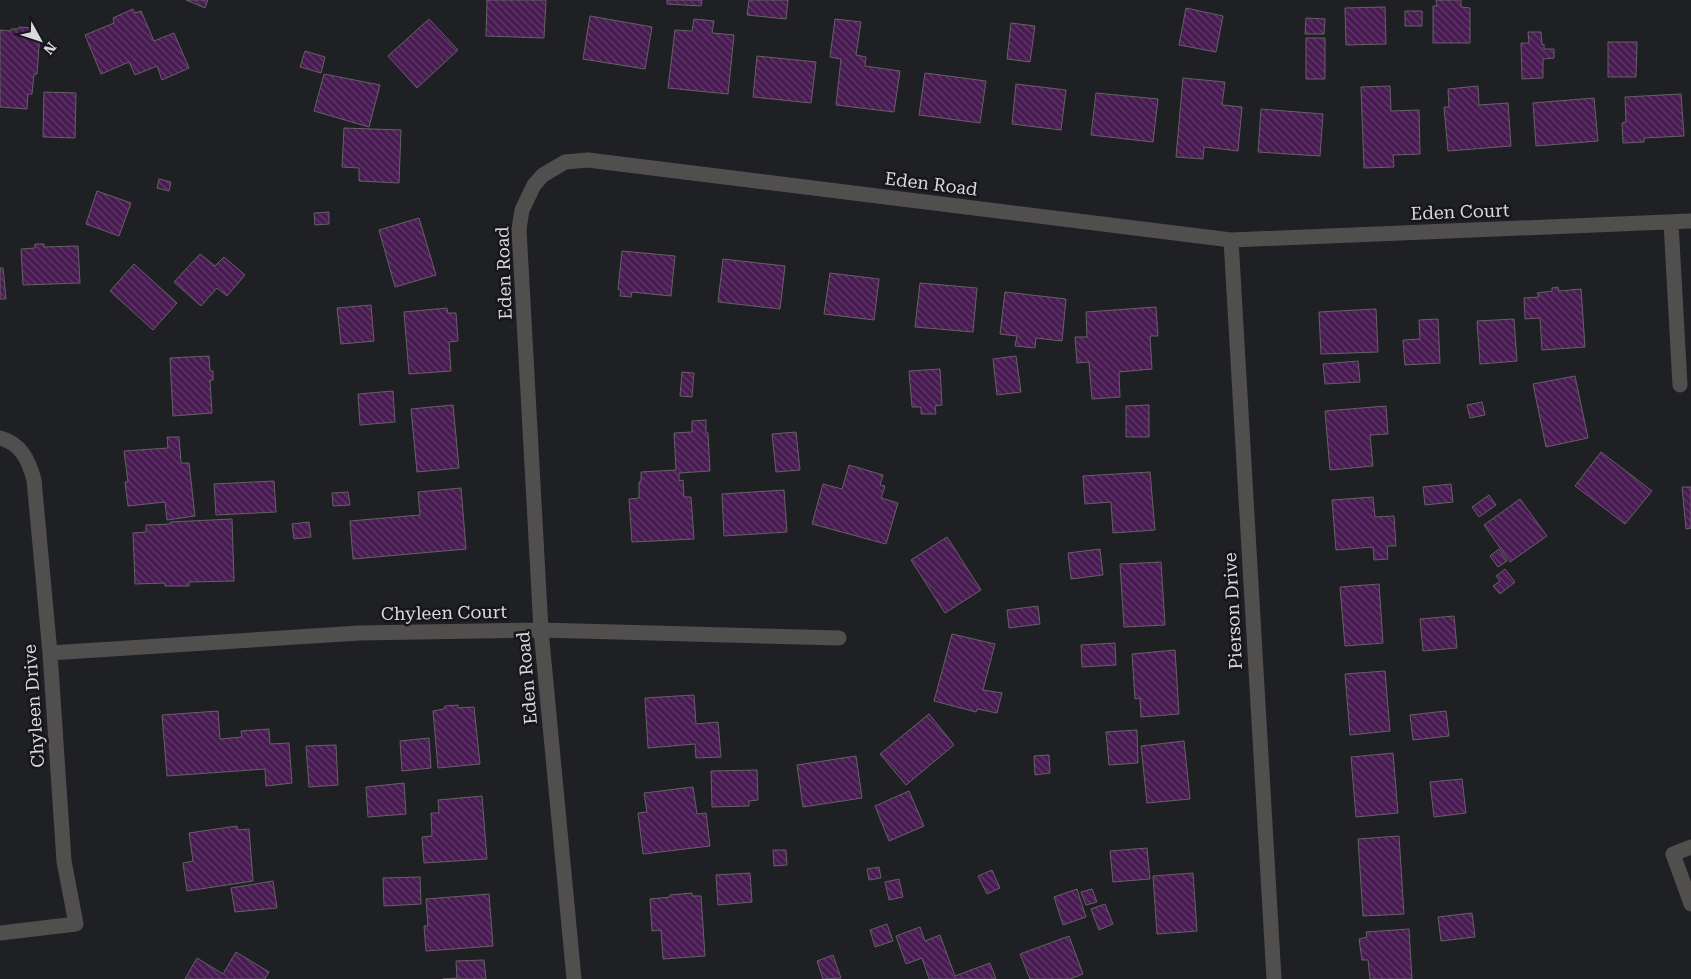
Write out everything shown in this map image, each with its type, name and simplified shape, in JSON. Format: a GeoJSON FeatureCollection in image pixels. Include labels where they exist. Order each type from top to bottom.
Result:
{"type":"FeatureCollection","features":[{"type":"Feature","properties":{"kind":"street","name":"Eden Road"},"geometry":{"type":"LineString","coordinates":[[574,979],[541,630],[519,230],[522,210],[534,185],[543,175],[565,162],[588,160],[1230,240]]}},
{"type":"Feature","properties":{"kind":"street","name":"Eden Court"},"geometry":{"type":"LineString","coordinates":[[1230,240],[1691,221]]}},
{"type":"Feature","properties":{"kind":"street"},"geometry":{"type":"LineString","coordinates":[[1672,222],[1680,384]]}},
{"type":"Feature","properties":{"kind":"street","name":"Pierson Drive"},"geometry":{"type":"LineString","coordinates":[[1230,240],[1274,979]]}},
{"type":"Feature","properties":{"kind":"street","name":"Chyleen Drive"},"geometry":{"type":"LineString","coordinates":[[0,438],[18,447],[29,462],[34,480],[50,653],[64,861],[76,924],[32,928],[7,933]]}},
{"type":"Feature","properties":{"kind":"street","name":"Chyleen Court"},"geometry":{"type":"LineString","coordinates":[[50,653],[359,633],[541,630],[839,638]]}},
{"type":"Feature","properties":{"kind":"street"},"geometry":{"type":"LineString","coordinates":[[1691,847],[1673,854],[1691,904]]}},
{"type":"Feature","properties":{"kind":"building"},"geometry":{"type":"Polygon","coordinates":[[[186,0],[208,0],[205,8],[186,0]]]}},
{"type":"Feature","properties":{"kind":"building"},"geometry":{"type":"Polygon","coordinates":[[[487,0],[546,0],[544,38],[486,36],[487,0]]]}},
{"type":"Feature","properties":{"kind":"building"},"geometry":{"type":"Polygon","coordinates":[[[667,0],[702,0],[701,6],[667,4],[667,0]]]}},
{"type":"Feature","properties":{"kind":"building"},"geometry":{"type":"Polygon","coordinates":[[[749,0],[788,0],[786,19],[747,15],[749,0]]]}},
{"type":"Feature","properties":{"kind":"building"},"geometry":{"type":"Polygon","coordinates":[[[1436,0],[1461,0],[1461,7],[1470,8],[1470,43],[1433,43],[1433,6],[1437,6],[1436,0]]]}},
{"type":"Feature","properties":{"kind":"building"},"geometry":{"type":"Polygon","coordinates":[[[1385,7],[1386,44],[1346,45],[1345,8],[1385,7]]]}},
{"type":"Feature","properties":{"kind":"building"},"geometry":{"type":"Polygon","coordinates":[[[1186,8],[1223,16],[1216,52],[1179,45],[1186,8]]]}},
{"type":"Feature","properties":{"kind":"building"},"geometry":{"type":"Polygon","coordinates":[[[133,9],[135,13],[141,11],[154,41],[174,33],[189,68],[162,80],[157,66],[135,75],[129,62],[101,74],[85,35],[114,23],[113,18],[133,9]]]}},
{"type":"Feature","properties":{"kind":"building"},"geometry":{"type":"Polygon","coordinates":[[[1405,11],[1422,11],[1422,26],[1405,26],[1405,11]]]}},
{"type":"Feature","properties":{"kind":"building"},"geometry":{"type":"Polygon","coordinates":[[[590,16],[652,27],[645,69],[583,59],[590,16]]]}},
{"type":"Feature","properties":{"kind":"building"},"geometry":{"type":"Polygon","coordinates":[[[1306,18],[1325,19],[1324,34],[1305,34],[1306,18]]]}},
{"type":"Feature","properties":{"kind":"building"},"geometry":{"type":"Polygon","coordinates":[[[429,19],[458,50],[417,88],[388,56],[429,19]]]}},
{"type":"Feature","properties":{"kind":"building"},"geometry":{"type":"Polygon","coordinates":[[[694,19],[714,21],[712,33],[734,35],[728,94],[668,88],[675,30],[692,31],[694,19]]]}},
{"type":"Feature","properties":{"kind":"building"},"geometry":{"type":"Polygon","coordinates":[[[835,19],[861,22],[856,55],[866,57],[865,66],[900,71],[894,112],[836,105],[841,59],[830,57],[835,19]]]}},
{"type":"Feature","properties":{"kind":"building"},"geometry":{"type":"Polygon","coordinates":[[[1011,23],[1035,26],[1030,62],[1007,59],[1011,23]]]}},
{"type":"Feature","properties":{"kind":"building"},"geometry":{"type":"Polygon","coordinates":[[[19,27],[33,28],[33,32],[40,33],[37,74],[34,74],[32,94],[28,94],[27,109],[0,107],[0,30],[11,31],[11,29],[18,29],[19,27]]]}},
{"type":"Feature","properties":{"kind":"building"},"geometry":{"type":"Polygon","coordinates":[[[1528,32],[1541,32],[1544,49],[1554,49],[1554,58],[1543,59],[1543,78],[1522,79],[1521,43],[1529,43],[1528,32]]]}},
{"type":"Feature","properties":{"kind":"building"},"geometry":{"type":"Polygon","coordinates":[[[1306,38],[1325,38],[1325,79],[1306,79],[1306,38]]]}},
{"type":"Feature","properties":{"kind":"building"},"geometry":{"type":"Polygon","coordinates":[[[1608,42],[1637,42],[1636,77],[1608,77],[1608,42]]]}},
{"type":"Feature","properties":{"kind":"building"},"geometry":{"type":"Polygon","coordinates":[[[305,51],[325,57],[321,73],[300,67],[305,51]]]}},
{"type":"Feature","properties":{"kind":"building"},"geometry":{"type":"Polygon","coordinates":[[[757,56],[816,62],[811,103],[753,97],[757,56]]]}},
{"type":"Feature","properties":{"kind":"building"},"geometry":{"type":"Polygon","coordinates":[[[925,73],[986,81],[980,123],[919,115],[925,73]]]}},
{"type":"Feature","properties":{"kind":"building"},"geometry":{"type":"Polygon","coordinates":[[[324,74],[380,85],[369,127],[314,111],[324,74]]]}},
{"type":"Feature","properties":{"kind":"building"},"geometry":{"type":"Polygon","coordinates":[[[1183,78],[1225,82],[1222,105],[1242,107],[1238,151],[1204,147],[1203,159],[1176,157],[1183,78]]]}},
{"type":"Feature","properties":{"kind":"building"},"geometry":{"type":"Polygon","coordinates":[[[1016,84],[1066,90],[1061,130],[1012,124],[1016,84]]]}},
{"type":"Feature","properties":{"kind":"building"},"geometry":{"type":"Polygon","coordinates":[[[1390,86],[1391,111],[1419,110],[1420,154],[1393,155],[1394,167],[1364,168],[1361,87],[1390,86]]]}},
{"type":"Feature","properties":{"kind":"building"},"geometry":{"type":"Polygon","coordinates":[[[1478,86],[1479,105],[1508,103],[1511,146],[1448,151],[1444,107],[1449,107],[1448,89],[1478,86]]]}},
{"type":"Feature","properties":{"kind":"building"},"geometry":{"type":"Polygon","coordinates":[[[44,92],[76,93],[75,138],[43,137],[44,92]]]}},
{"type":"Feature","properties":{"kind":"building"},"geometry":{"type":"Polygon","coordinates":[[[1096,93],[1158,99],[1153,142],[1091,135],[1096,93]]]}},
{"type":"Feature","properties":{"kind":"building"},"geometry":{"type":"Polygon","coordinates":[[[1681,94],[1684,136],[1644,138],[1644,142],[1623,143],[1622,123],[1626,122],[1625,97],[1681,94]]]}},
{"type":"Feature","properties":{"kind":"building"},"geometry":{"type":"Polygon","coordinates":[[[1594,98],[1598,141],[1536,146],[1533,103],[1594,98]]]}},
{"type":"Feature","properties":{"kind":"building"},"geometry":{"type":"Polygon","coordinates":[[[1261,109],[1323,114],[1320,156],[1258,152],[1261,109]]]}},
{"type":"Feature","properties":{"kind":"building"},"geometry":{"type":"Polygon","coordinates":[[[344,128],[401,130],[399,183],[359,181],[359,168],[342,167],[344,128]]]}},
{"type":"Feature","properties":{"kind":"building"},"geometry":{"type":"Polygon","coordinates":[[[159,179],[171,182],[169,191],[157,188],[159,179]]]}},
{"type":"Feature","properties":{"kind":"building"},"geometry":{"type":"Polygon","coordinates":[[[97,191],[131,203],[119,236],[86,224],[97,191]]]}},
{"type":"Feature","properties":{"kind":"building"},"geometry":{"type":"Polygon","coordinates":[[[329,212],[329,224],[315,225],[314,213],[329,212]]]}},
{"type":"Feature","properties":{"kind":"building"},"geometry":{"type":"Polygon","coordinates":[[[419,218],[436,275],[395,287],[379,230],[419,218]]]}},
{"type":"Feature","properties":{"kind":"building"},"geometry":{"type":"Polygon","coordinates":[[[35,244],[44,244],[44,247],[78,246],[80,283],[23,285],[21,249],[35,248],[35,244]]]}},
{"type":"Feature","properties":{"kind":"building"},"geometry":{"type":"Polygon","coordinates":[[[622,251],[675,256],[671,296],[632,292],[631,297],[620,296],[621,291],[618,289],[622,251]]]}},
{"type":"Feature","properties":{"kind":"building"},"geometry":{"type":"Polygon","coordinates":[[[200,254],[215,266],[224,257],[245,275],[227,296],[217,288],[201,306],[174,282],[200,254]]]}},
{"type":"Feature","properties":{"kind":"building"},"geometry":{"type":"Polygon","coordinates":[[[723,259],[785,266],[780,309],[718,302],[723,259]]]}},
{"type":"Feature","properties":{"kind":"building"},"geometry":{"type":"Polygon","coordinates":[[[134,264],[177,303],[153,330],[110,291],[134,264]]]}},
{"type":"Feature","properties":{"kind":"building"},"geometry":{"type":"Polygon","coordinates":[[[0,268],[3,268],[6,299],[0,299],[0,268]]]}},
{"type":"Feature","properties":{"kind":"building"},"geometry":{"type":"Polygon","coordinates":[[[830,273],[879,279],[874,320],[824,314],[830,273]]]}},
{"type":"Feature","properties":{"kind":"building"},"geometry":{"type":"Polygon","coordinates":[[[920,283],[977,288],[973,332],[915,327],[920,283]]]}},
{"type":"Feature","properties":{"kind":"building"},"geometry":{"type":"Polygon","coordinates":[[[1558,287],[1559,291],[1581,289],[1585,347],[1542,350],[1540,318],[1525,319],[1524,298],[1539,297],[1537,293],[1552,291],[1552,288],[1558,287]]]}},
{"type":"Feature","properties":{"kind":"building"},"geometry":{"type":"Polygon","coordinates":[[[1005,292],[1066,299],[1062,341],[1036,338],[1035,348],[1015,346],[1017,336],[1000,334],[1005,292]]]}},
{"type":"Feature","properties":{"kind":"building"},"geometry":{"type":"Polygon","coordinates":[[[371,305],[374,341],[341,344],[337,308],[371,305]]]}},
{"type":"Feature","properties":{"kind":"building"},"geometry":{"type":"Polygon","coordinates":[[[1156,307],[1158,336],[1150,336],[1152,369],[1119,372],[1120,397],[1092,399],[1089,362],[1077,363],[1075,337],[1087,337],[1086,312],[1156,307]]]}},
{"type":"Feature","properties":{"kind":"building"},"geometry":{"type":"Polygon","coordinates":[[[447,308],[448,313],[456,313],[458,341],[449,342],[451,371],[409,374],[404,312],[447,308]]]}},
{"type":"Feature","properties":{"kind":"building"},"geometry":{"type":"Polygon","coordinates":[[[1376,309],[1378,352],[1321,354],[1319,312],[1376,309]]]}},
{"type":"Feature","properties":{"kind":"building"},"geometry":{"type":"Polygon","coordinates":[[[1438,319],[1440,363],[1405,365],[1403,340],[1420,339],[1419,320],[1438,319]]]}},
{"type":"Feature","properties":{"kind":"building"},"geometry":{"type":"Polygon","coordinates":[[[1514,319],[1517,361],[1480,364],[1477,321],[1514,319]]]}},
{"type":"Feature","properties":{"kind":"building"},"geometry":{"type":"Polygon","coordinates":[[[209,356],[210,371],[213,371],[213,380],[210,380],[212,413],[173,416],[170,358],[209,356]]]}},
{"type":"Feature","properties":{"kind":"building"},"geometry":{"type":"Polygon","coordinates":[[[1016,356],[1021,392],[997,395],[993,359],[1016,356]]]}},
{"type":"Feature","properties":{"kind":"building"},"geometry":{"type":"Polygon","coordinates":[[[1358,361],[1360,382],[1325,384],[1323,364],[1358,361]]]}},
{"type":"Feature","properties":{"kind":"building"},"geometry":{"type":"Polygon","coordinates":[[[940,369],[942,405],[935,406],[936,414],[921,414],[921,407],[912,407],[909,371],[940,369]]]}},
{"type":"Feature","properties":{"kind":"building"},"geometry":{"type":"Polygon","coordinates":[[[682,372],[694,373],[692,397],[680,396],[682,372]]]}},
{"type":"Feature","properties":{"kind":"building"},"geometry":{"type":"Polygon","coordinates":[[[1575,376],[1588,438],[1546,447],[1533,384],[1575,376]]]}},
{"type":"Feature","properties":{"kind":"building"},"geometry":{"type":"Polygon","coordinates":[[[393,391],[395,422],[360,425],[358,394],[393,391]]]}},
{"type":"Feature","properties":{"kind":"building"},"geometry":{"type":"Polygon","coordinates":[[[1482,402],[1485,415],[1470,418],[1467,405],[1482,402]]]}},
{"type":"Feature","properties":{"kind":"building"},"geometry":{"type":"Polygon","coordinates":[[[453,405],[459,468],[417,472],[411,409],[453,405]]]}},
{"type":"Feature","properties":{"kind":"building"},"geometry":{"type":"Polygon","coordinates":[[[1149,405],[1149,437],[1126,437],[1126,406],[1149,405]]]}},
{"type":"Feature","properties":{"kind":"building"},"geometry":{"type":"Polygon","coordinates":[[[1386,406],[1388,434],[1370,435],[1373,466],[1330,470],[1325,411],[1386,406]]]}},
{"type":"Feature","properties":{"kind":"building"},"geometry":{"type":"Polygon","coordinates":[[[706,420],[710,471],[679,473],[679,481],[683,480],[684,497],[691,497],[694,539],[632,542],[629,499],[639,498],[641,472],[676,470],[674,433],[692,432],[692,421],[706,420]]]}},
{"type":"Feature","properties":{"kind":"building"},"geometry":{"type":"Polygon","coordinates":[[[796,432],[800,470],[776,472],[772,434],[796,432]]]}},
{"type":"Feature","properties":{"kind":"building"},"geometry":{"type":"Polygon","coordinates":[[[167,437],[179,437],[181,463],[189,463],[195,516],[167,520],[165,502],[128,506],[125,482],[128,482],[124,451],[168,448],[167,437]]]}},
{"type":"Feature","properties":{"kind":"building"},"geometry":{"type":"Polygon","coordinates":[[[1601,452],[1652,491],[1625,524],[1575,486],[1601,452]]]}},
{"type":"Feature","properties":{"kind":"building"},"geometry":{"type":"Polygon","coordinates":[[[849,465],[883,475],[880,485],[885,486],[881,498],[898,503],[886,544],[812,524],[823,484],[842,489],[849,465]]]}},
{"type":"Feature","properties":{"kind":"building"},"geometry":{"type":"Polygon","coordinates":[[[1150,472],[1155,530],[1113,533],[1111,502],[1085,504],[1083,476],[1150,472]]]}},
{"type":"Feature","properties":{"kind":"building"},"geometry":{"type":"Polygon","coordinates":[[[274,481],[276,512],[216,515],[214,484],[274,481]]]}},
{"type":"Feature","properties":{"kind":"building"},"geometry":{"type":"Polygon","coordinates":[[[1451,484],[1453,502],[1425,505],[1423,487],[1451,484]]]}},
{"type":"Feature","properties":{"kind":"building"},"geometry":{"type":"Polygon","coordinates":[[[1682,487],[1691,487],[1691,528],[1686,529],[1682,487]]]}},
{"type":"Feature","properties":{"kind":"building"},"geometry":{"type":"Polygon","coordinates":[[[461,488],[466,549],[353,559],[350,521],[420,515],[418,492],[461,488]]]}},
{"type":"Feature","properties":{"kind":"building"},"geometry":{"type":"Polygon","coordinates":[[[784,490],[787,532],[724,536],[722,494],[784,490]]]}},
{"type":"Feature","properties":{"kind":"building"},"geometry":{"type":"Polygon","coordinates":[[[348,492],[350,505],[333,506],[332,493],[348,492]]]}},
{"type":"Feature","properties":{"kind":"building"},"geometry":{"type":"Polygon","coordinates":[[[1489,495],[1496,505],[1479,517],[1472,507],[1489,495]]]}},
{"type":"Feature","properties":{"kind":"building"},"geometry":{"type":"Polygon","coordinates":[[[1373,497],[1375,517],[1394,516],[1396,546],[1387,546],[1388,559],[1374,560],[1373,547],[1336,550],[1332,500],[1373,497]]]}},
{"type":"Feature","properties":{"kind":"building"},"geometry":{"type":"Polygon","coordinates":[[[1520,499],[1547,536],[1510,562],[1484,525],[1520,499]]]}},
{"type":"Feature","properties":{"kind":"building"},"geometry":{"type":"Polygon","coordinates":[[[232,519],[234,581],[189,582],[189,586],[165,586],[165,583],[135,584],[133,533],[146,532],[146,525],[232,519]]]}},
{"type":"Feature","properties":{"kind":"building"},"geometry":{"type":"Polygon","coordinates":[[[309,522],[311,537],[294,539],[292,524],[309,522]]]}},
{"type":"Feature","properties":{"kind":"building"},"geometry":{"type":"Polygon","coordinates":[[[947,537],[981,590],[945,613],[911,560],[947,537]]]}},
{"type":"Feature","properties":{"kind":"building"},"geometry":{"type":"Polygon","coordinates":[[[1100,549],[1103,575],[1071,579],[1068,553],[1100,549]]]}},
{"type":"Feature","properties":{"kind":"building"},"geometry":{"type":"Polygon","coordinates":[[[1499,549],[1507,561],[1498,567],[1490,556],[1499,549]]]}},
{"type":"Feature","properties":{"kind":"building"},"geometry":{"type":"Polygon","coordinates":[[[1161,562],[1165,625],[1124,627],[1120,564],[1161,562]]]}},
{"type":"Feature","properties":{"kind":"building"},"geometry":{"type":"Polygon","coordinates":[[[1505,569],[1515,582],[1500,594],[1493,586],[1500,581],[1496,576],[1505,569]]]}},
{"type":"Feature","properties":{"kind":"building"},"geometry":{"type":"Polygon","coordinates":[[[1379,584],[1383,643],[1345,646],[1340,587],[1379,584]]]}},
{"type":"Feature","properties":{"kind":"building"},"geometry":{"type":"Polygon","coordinates":[[[1038,606],[1040,624],[1009,628],[1007,610],[1038,606]]]}},
{"type":"Feature","properties":{"kind":"building"},"geometry":{"type":"Polygon","coordinates":[[[1454,616],[1457,648],[1423,651],[1420,619],[1454,616]]]}},
{"type":"Feature","properties":{"kind":"building"},"geometry":{"type":"Polygon","coordinates":[[[952,634],[995,644],[983,690],[1002,693],[997,713],[977,709],[976,712],[934,701],[952,634]]]}},
{"type":"Feature","properties":{"kind":"building"},"geometry":{"type":"Polygon","coordinates":[[[1115,643],[1116,665],[1082,667],[1081,645],[1115,643]]]}},
{"type":"Feature","properties":{"kind":"building"},"geometry":{"type":"Polygon","coordinates":[[[1175,650],[1179,714],[1141,717],[1140,698],[1135,699],[1132,654],[1175,650]]]}},
{"type":"Feature","properties":{"kind":"building"},"geometry":{"type":"Polygon","coordinates":[[[1385,671],[1390,731],[1350,735],[1345,674],[1385,671]]]}},
{"type":"Feature","properties":{"kind":"building"},"geometry":{"type":"Polygon","coordinates":[[[694,695],[696,724],[718,722],[721,757],[696,758],[695,744],[648,748],[645,698],[694,695]]]}},
{"type":"Feature","properties":{"kind":"building"},"geometry":{"type":"Polygon","coordinates":[[[458,705],[458,708],[474,707],[480,764],[438,768],[433,711],[444,709],[445,706],[458,705]]]}},
{"type":"Feature","properties":{"kind":"building"},"geometry":{"type":"Polygon","coordinates":[[[218,711],[220,739],[242,737],[241,731],[269,729],[270,744],[289,743],[292,783],[266,786],[265,769],[167,776],[162,715],[218,711]]]}},
{"type":"Feature","properties":{"kind":"building"},"geometry":{"type":"Polygon","coordinates":[[[1446,711],[1449,736],[1413,740],[1410,715],[1446,711]]]}},
{"type":"Feature","properties":{"kind":"building"},"geometry":{"type":"Polygon","coordinates":[[[929,714],[954,745],[906,785],[880,754],[929,714]]]}},
{"type":"Feature","properties":{"kind":"building"},"geometry":{"type":"Polygon","coordinates":[[[1137,730],[1138,763],[1109,765],[1106,732],[1137,730]]]}},
{"type":"Feature","properties":{"kind":"building"},"geometry":{"type":"Polygon","coordinates":[[[429,738],[431,768],[402,771],[400,741],[429,738]]]}},
{"type":"Feature","properties":{"kind":"building"},"geometry":{"type":"Polygon","coordinates":[[[1184,741],[1190,799],[1147,803],[1141,746],[1184,741]]]}},
{"type":"Feature","properties":{"kind":"building"},"geometry":{"type":"Polygon","coordinates":[[[336,745],[338,785],[309,787],[306,746],[336,745]]]}},
{"type":"Feature","properties":{"kind":"building"},"geometry":{"type":"Polygon","coordinates":[[[1393,753],[1398,813],[1356,817],[1351,757],[1393,753]]]}},
{"type":"Feature","properties":{"kind":"building"},"geometry":{"type":"Polygon","coordinates":[[[1049,755],[1050,773],[1035,775],[1034,756],[1049,755]]]}},
{"type":"Feature","properties":{"kind":"building"},"geometry":{"type":"Polygon","coordinates":[[[856,756],[862,798],[803,807],[797,765],[856,756]]]}},
{"type":"Feature","properties":{"kind":"building"},"geometry":{"type":"Polygon","coordinates":[[[757,770],[758,800],[749,801],[749,806],[712,807],[711,771],[757,770]]]}},
{"type":"Feature","properties":{"kind":"building"},"geometry":{"type":"Polygon","coordinates":[[[1462,779],[1466,813],[1434,817],[1430,782],[1462,779]]]}},
{"type":"Feature","properties":{"kind":"building"},"geometry":{"type":"Polygon","coordinates":[[[404,783],[406,814],[368,817],[366,787],[404,783]]]}},
{"type":"Feature","properties":{"kind":"building"},"geometry":{"type":"Polygon","coordinates":[[[693,787],[697,814],[706,813],[710,846],[643,854],[638,813],[647,812],[644,793],[693,787]]]}},
{"type":"Feature","properties":{"kind":"building"},"geometry":{"type":"Polygon","coordinates":[[[909,791],[924,826],[889,841],[875,806],[909,791]]]}},
{"type":"Feature","properties":{"kind":"building"},"geometry":{"type":"Polygon","coordinates":[[[482,796],[487,859],[424,863],[422,837],[432,836],[431,813],[439,813],[438,800],[482,796]]]}},
{"type":"Feature","properties":{"kind":"building"},"geometry":{"type":"Polygon","coordinates":[[[237,826],[238,830],[249,829],[253,881],[187,891],[183,863],[193,861],[189,833],[237,826]]]}},
{"type":"Feature","properties":{"kind":"building"},"geometry":{"type":"Polygon","coordinates":[[[1399,836],[1404,914],[1363,916],[1358,839],[1399,836]]]}},
{"type":"Feature","properties":{"kind":"building"},"geometry":{"type":"Polygon","coordinates":[[[1147,848],[1150,879],[1113,882],[1110,851],[1147,848]]]}},
{"type":"Feature","properties":{"kind":"building"},"geometry":{"type":"Polygon","coordinates":[[[773,850],[786,850],[787,865],[774,866],[773,850]]]}},
{"type":"Feature","properties":{"kind":"building"},"geometry":{"type":"Polygon","coordinates":[[[879,867],[881,878],[869,880],[867,869],[879,867]]]}},
{"type":"Feature","properties":{"kind":"building"},"geometry":{"type":"Polygon","coordinates":[[[992,870],[1000,888],[987,894],[978,876],[992,870]]]}},
{"type":"Feature","properties":{"kind":"building"},"geometry":{"type":"Polygon","coordinates":[[[750,873],[752,902],[718,905],[716,875],[750,873]]]}},
{"type":"Feature","properties":{"kind":"building"},"geometry":{"type":"Polygon","coordinates":[[[1193,873],[1197,931],[1157,934],[1153,876],[1193,873]]]}},
{"type":"Feature","properties":{"kind":"building"},"geometry":{"type":"Polygon","coordinates":[[[420,877],[421,904],[384,906],[383,878],[420,877]]]}},
{"type":"Feature","properties":{"kind":"building"},"geometry":{"type":"Polygon","coordinates":[[[899,879],[903,897],[889,900],[885,882],[899,879]]]}},
{"type":"Feature","properties":{"kind":"building"},"geometry":{"type":"Polygon","coordinates":[[[273,881],[277,908],[235,912],[231,888],[273,881]]]}},
{"type":"Feature","properties":{"kind":"building"},"geometry":{"type":"Polygon","coordinates":[[[1077,889],[1086,917],[1063,925],[1054,897],[1077,889]]]}},
{"type":"Feature","properties":{"kind":"building"},"geometry":{"type":"Polygon","coordinates":[[[1092,889],[1097,902],[1086,905],[1081,892],[1092,889]]]}},
{"type":"Feature","properties":{"kind":"building"},"geometry":{"type":"Polygon","coordinates":[[[692,893],[692,896],[701,896],[705,956],[663,959],[661,930],[652,931],[650,899],[692,893]]]}},
{"type":"Feature","properties":{"kind":"building"},"geometry":{"type":"Polygon","coordinates":[[[489,894],[493,946],[426,951],[424,926],[428,926],[426,899],[489,894]]]}},
{"type":"Feature","properties":{"kind":"building"},"geometry":{"type":"Polygon","coordinates":[[[1105,904],[1113,924],[1099,930],[1091,909],[1105,904]]]}},
{"type":"Feature","properties":{"kind":"building"},"geometry":{"type":"Polygon","coordinates":[[[1472,913],[1475,937],[1441,941],[1438,917],[1472,913]]]}},
{"type":"Feature","properties":{"kind":"building"},"geometry":{"type":"Polygon","coordinates":[[[887,924],[893,941],[875,947],[870,930],[887,924]]]}},
{"type":"Feature","properties":{"kind":"building"},"geometry":{"type":"Polygon","coordinates":[[[920,927],[925,941],[940,935],[955,976],[990,963],[996,979],[929,979],[922,958],[906,964],[896,936],[920,927]]]}},
{"type":"Feature","properties":{"kind":"building"},"geometry":{"type":"Polygon","coordinates":[[[1409,929],[1412,979],[1370,979],[1368,960],[1362,960],[1359,939],[1367,937],[1366,932],[1409,929]]]}},
{"type":"Feature","properties":{"kind":"building"},"geometry":{"type":"Polygon","coordinates":[[[1069,936],[1083,974],[1070,979],[1030,979],[1020,954],[1069,936]]]}},
{"type":"Feature","properties":{"kind":"building"},"geometry":{"type":"Polygon","coordinates":[[[236,952],[269,972],[265,979],[185,979],[197,958],[223,974],[236,952]]]}},
{"type":"Feature","properties":{"kind":"building"},"geometry":{"type":"Polygon","coordinates":[[[833,955],[841,978],[823,979],[817,961],[833,955]]]}},
{"type":"Feature","properties":{"kind":"building"},"geometry":{"type":"Polygon","coordinates":[[[484,960],[486,979],[443,979],[457,978],[456,961],[484,960]]]}}]}
